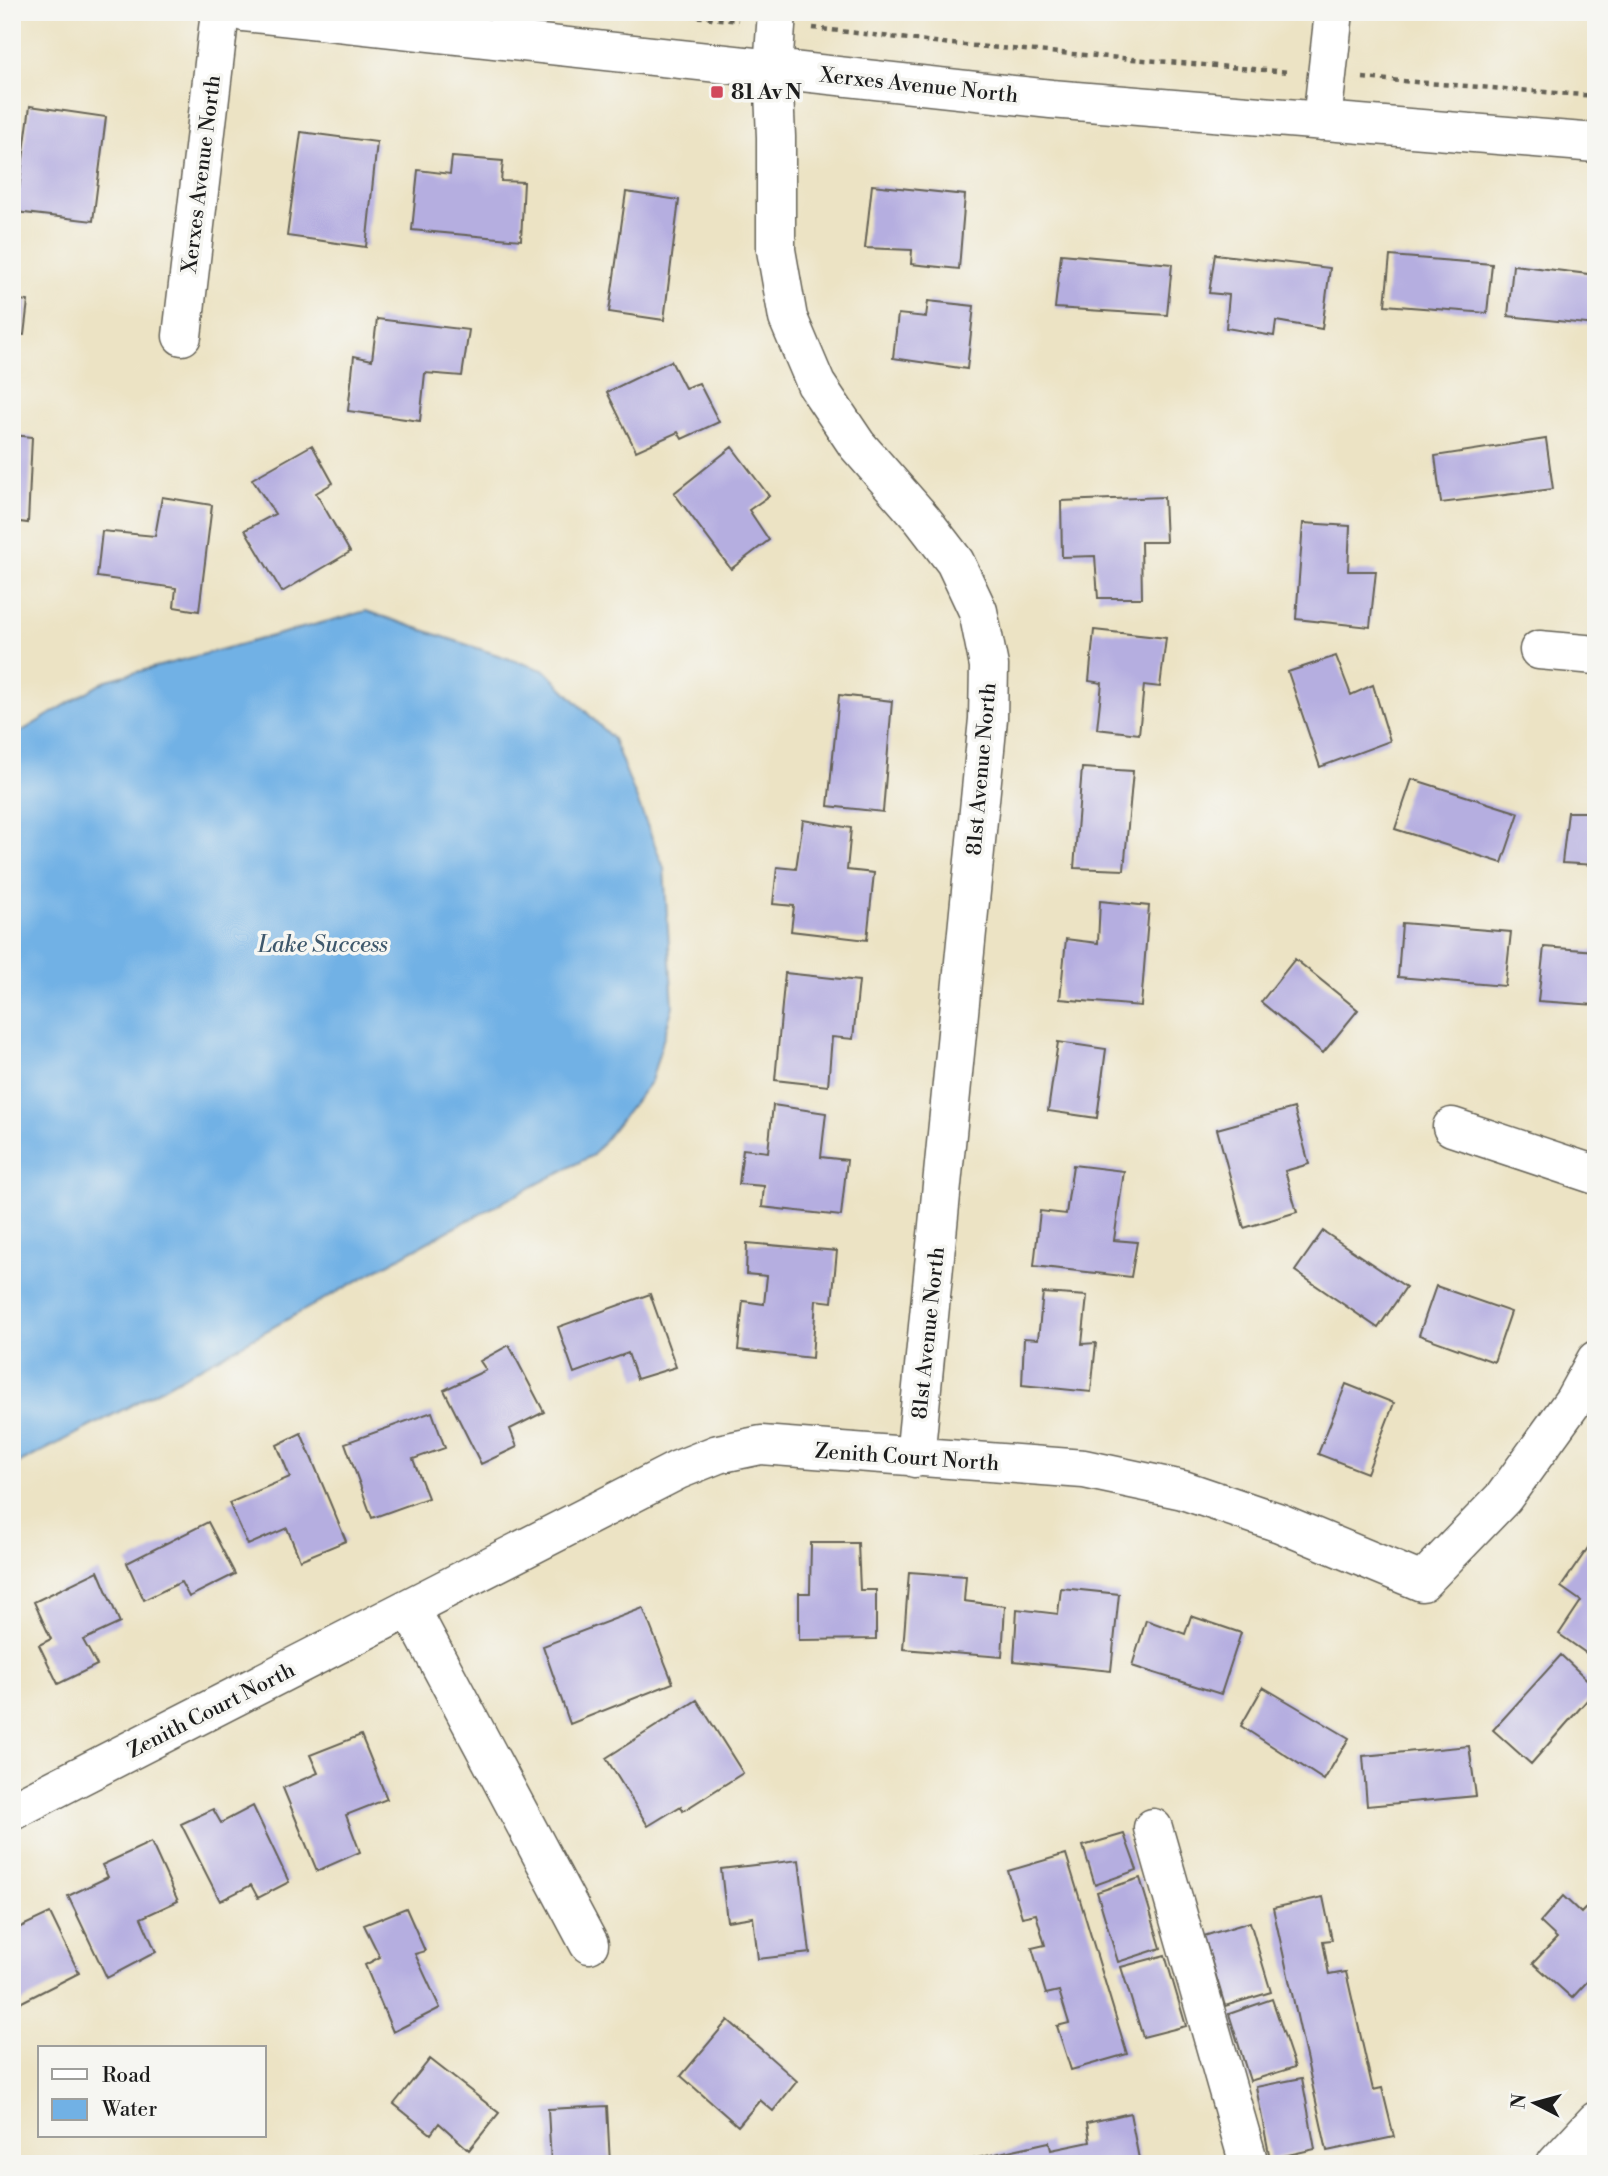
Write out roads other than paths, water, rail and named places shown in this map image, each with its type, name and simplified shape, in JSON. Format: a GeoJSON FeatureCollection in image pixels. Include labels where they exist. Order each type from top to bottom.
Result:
{"type":"FeatureCollection","features":[{"type":"Feature","properties":{"kind":"street","name":"Xerxes Avenue North"},"geometry":{"type":"LineString","coordinates":[[182,336],[220,12]]}},
{"type":"Feature","properties":{"kind":"street","name":"Xerxes Avenue North"},"geometry":{"type":"LineString","coordinates":[[244,12],[1051,99],[1596,143]]}},
{"type":"Feature","properties":{"kind":"street"},"geometry":{"type":"LineString","coordinates":[[1322,121],[1334,12]]}},
{"type":"Feature","properties":{"kind":"street","name":"81st Avenue North"},"geometry":{"type":"LineString","coordinates":[[793,20],[773,69],[776,250],[788,318],[816,384],[857,445],[922,519],[955,562],[978,611],[989,666],[988,719],[915,1458]]}},
{"type":"Feature","properties":{"kind":"street"},"geometry":{"type":"LineString","coordinates":[[1539,650],[1596,656]]}},
{"type":"Feature","properties":{"kind":"street"},"geometry":{"type":"LineString","coordinates":[[1452,1127],[1596,1175]]}},
{"type":"Feature","properties":{"kind":"street","name":"Zenith Court North"},"geometry":{"type":"LineString","coordinates":[[12,1811],[678,1470],[718,1454],[761,1445],[1084,1469],[1183,1490],[1280,1523],[1422,1582],[1504,1497],[1573,1401],[1596,1360]]}},
{"type":"Feature","properties":{"kind":"street"},"geometry":{"type":"LineString","coordinates":[[410,1608],[589,1944]]}},
{"type":"Feature","properties":{"kind":"street"},"geometry":{"type":"LineString","coordinates":[[1153,1828],[1250,2164]]}},
{"type":"Feature","properties":{"kind":"street"},"geometry":{"type":"LineString","coordinates":[[1556,2164],[1596,2121]]}},
{"type":"Feature","properties":{"kind":"water","name":"Lake Success"},"geometry":{"type":"Polygon","coordinates":[[[366,611],[546,671],[613,739],[664,868],[673,1006],[651,1081],[593,1155],[12,1467],[12,737],[107,680],[366,611]]]}},
{"type":"Feature","properties":{"kind":"place","name":"81 Av N"},"geometry":{"type":"Point","coordinates":[717,92]}}]}
